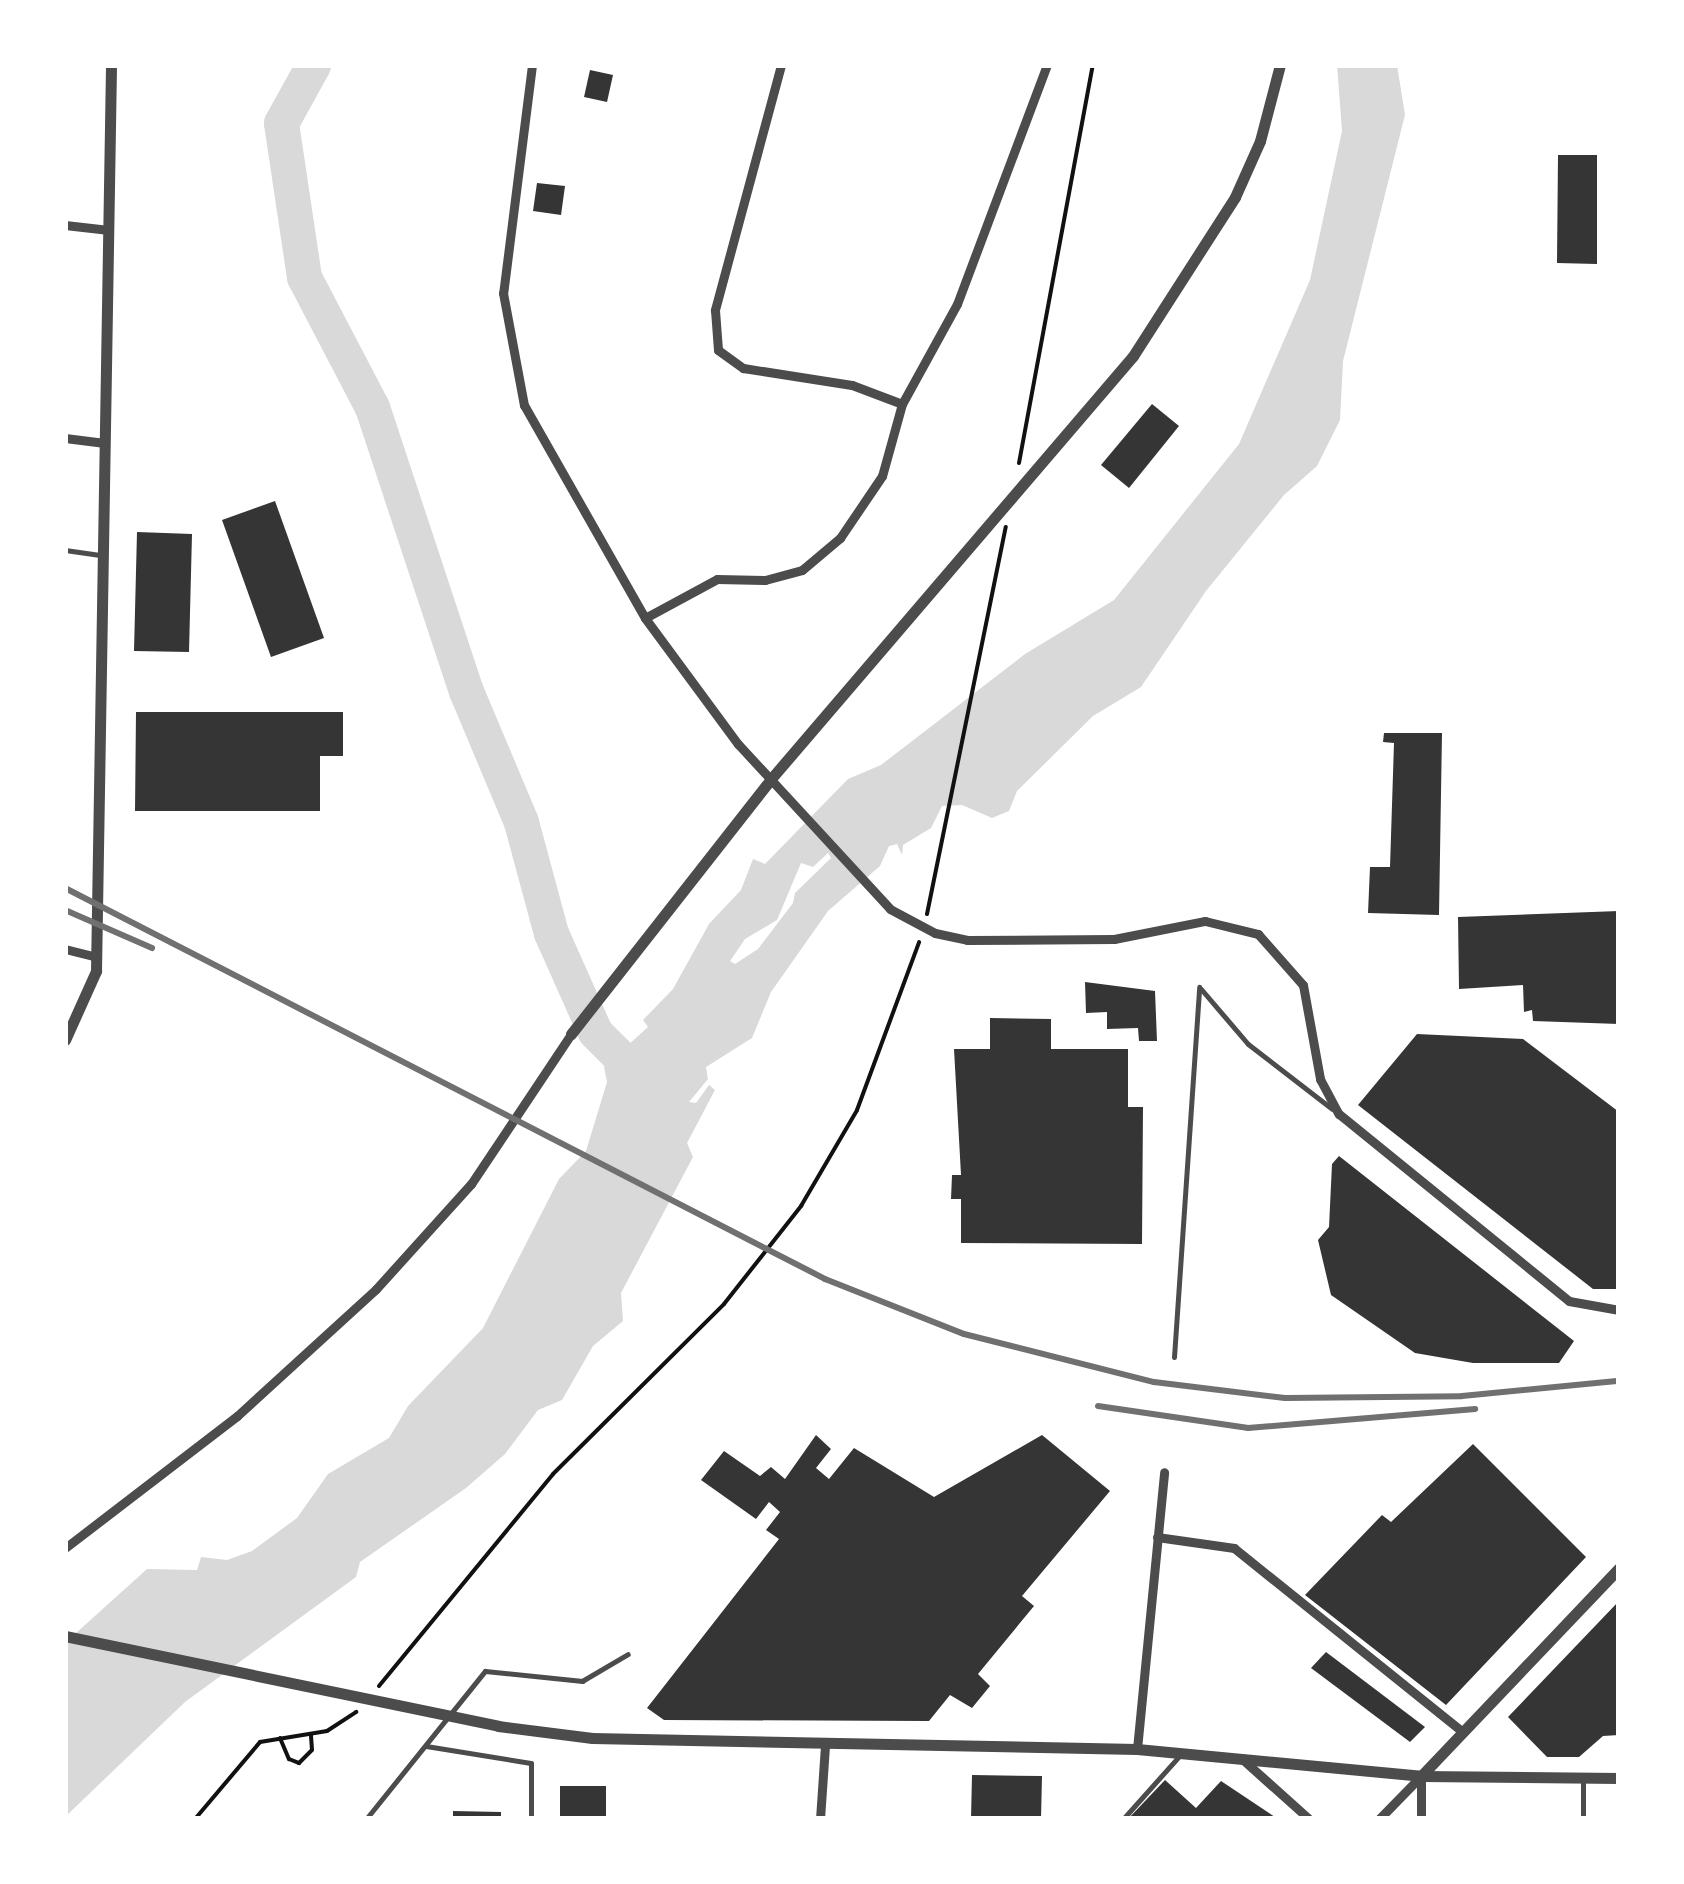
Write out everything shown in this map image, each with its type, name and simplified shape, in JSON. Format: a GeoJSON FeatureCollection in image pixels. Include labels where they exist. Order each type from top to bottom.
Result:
{"type":"FeatureCollection","features":[{"type":"Feature","properties":{"kind":"street"},"geometry":{"type":"LineString","coordinates":[[65,1040],[94,980],[96,957],[112,65]]}},
{"type":"Feature","properties":{"kind":"street"},"geometry":{"type":"LineString","coordinates":[[532,65],[504,261],[510,362],[534,428],[645,618],[770,780],[890,909],[919,927],[967,940],[1114,939],[1205,921],[1258,934],[1303,984],[1320,1080],[1339,1114],[1569,1301],[1619,1310]]}},
{"type":"Feature","properties":{"kind":"street"},"geometry":{"type":"LineString","coordinates":[[781,65],[715,310],[718,350],[742,368],[852,385],[902,404]]}},
{"type":"Feature","properties":{"kind":"street"},"geometry":{"type":"LineString","coordinates":[[645,618],[691,587],[716,579],[787,576],[828,552],[882,476],[902,404],[957,304],[1048,65]]}},
{"type":"Feature","properties":{"kind":"street"},"geometry":{"type":"LineString","coordinates":[[65,1548],[237,1416],[376,1289],[471,1184],[571,1034],[770,780],[1081,421],[1166,312],[1249,170],[1280,65]]}},
{"type":"Feature","properties":{"kind":"street"},"geometry":{"type":"LineString","coordinates":[[65,224],[108,230]]}},
{"type":"Feature","properties":{"kind":"street"},"geometry":{"type":"LineString","coordinates":[[65,438],[105,443]]}},
{"type":"Feature","properties":{"kind":"street"},"geometry":{"type":"LineString","coordinates":[[65,949],[96,957]]}},
{"type":"Feature","properties":{"kind":"street"},"geometry":{"type":"LineString","coordinates":[[1137,1749],[1164,1472]]}},
{"type":"Feature","properties":{"kind":"street"},"geometry":{"type":"LineString","coordinates":[[1158,1537],[1234,1548],[1463,1732]]}},
{"type":"Feature","properties":{"kind":"street"},"geometry":{"type":"LineString","coordinates":[[1380,1819],[1619,1568]]}},
{"type":"Feature","properties":{"kind":"street"},"geometry":{"type":"LineString","coordinates":[[65,1636],[530,1731],[673,1742],[1137,1749],[1420,1776],[1619,1778]]}},
{"type":"Feature","properties":{"kind":"street"},"geometry":{"type":"LineString","coordinates":[[820,1819],[825,1746]]}},
{"type":"Feature","properties":{"kind":"street"},"geometry":{"type":"LineString","coordinates":[[1242,1759],[1309,1819]]}},
{"type":"Feature","properties":{"kind":"street"},"geometry":{"type":"LineString","coordinates":[[1420,1776],[1421,1819]]}},
{"type":"Feature","properties":{"kind":"lane"},"geometry":{"type":"LineString","coordinates":[[65,550],[104,555]]}},
{"type":"Feature","properties":{"kind":"lane"},"geometry":{"type":"LineString","coordinates":[[1174,1357],[1199,986],[1248,1044],[1339,1114]]}},
{"type":"Feature","properties":{"kind":"lane"},"geometry":{"type":"LineString","coordinates":[[366,1819],[485,1671],[582,1681],[628,1654]]}},
{"type":"Feature","properties":{"kind":"lane"},"geometry":{"type":"LineString","coordinates":[[426,1746],[531,1763],[532,1819]]}},
{"type":"Feature","properties":{"kind":"lane"},"geometry":{"type":"LineString","coordinates":[[1123,1819],[1182,1754]]}},
{"type":"Feature","properties":{"kind":"lane"},"geometry":{"type":"LineString","coordinates":[[1583,1778],[1583,1819]]}},
{"type":"Feature","properties":{"kind":"path"},"geometry":{"type":"LineString","coordinates":[[1015,482],[1093,65]]}},
{"type":"Feature","properties":{"kind":"path"},"geometry":{"type":"LineString","coordinates":[[925,921],[1008,521]]}},
{"type":"Feature","properties":{"kind":"path"},"geometry":{"type":"LineString","coordinates":[[378,1688],[553,1474],[724,1304],[781,1234],[857,1110],[921,936]]}},
{"type":"Feature","properties":{"kind":"path"},"geometry":{"type":"LineString","coordinates":[[195,1819],[246,1754],[280,1738],[338,1727],[366,1701]]}},
{"type":"Feature","properties":{"kind":"path"},"geometry":{"type":"LineString","coordinates":[[280,1738],[288,1761],[299,1763],[312,1750],[312,1734]]}},
{"type":"Feature","properties":{"kind":"shaded area"},"geometry":{"type":"Polygon","coordinates":[[[1337,65],[1397,65],[1405,115],[1343,361],[1340,420],[1317,466],[1284,495],[1206,591],[1141,687],[1093,716],[1017,791],[1009,811],[992,818],[962,805],[942,806],[931,828],[903,845],[902,855],[897,844],[889,846],[880,866],[828,911],[771,992],[752,1038],[706,1067],[708,1079],[689,1102],[696,1103],[709,1085],[715,1090],[687,1143],[693,1157],[621,1293],[623,1321],[593,1346],[562,1400],[538,1410],[505,1454],[466,1488],[360,1562],[356,1577],[185,1702],[65,1817],[65,1643],[147,1569],[197,1570],[201,1557],[227,1560],[252,1551],[297,1518],[328,1474],[389,1438],[408,1406],[483,1328],[559,1179],[586,1151],[607,1082],[604,1067],[648,1027],[643,1020],[673,989],[709,924],[741,890],[753,859],[765,864],[848,779],[881,765],[1025,654],[1114,600],[1239,444],[1310,280],[1342,131],[1337,65]],[[828,853],[813,867],[801,863],[777,920],[745,939],[730,961],[735,964],[758,949],[793,903],[795,893],[831,858],[828,853]]]}},
{"type":"Feature","properties":{"kind":"building"},"geometry":{"type":"Polygon","coordinates":[[[590,70],[613,75],[607,102],[584,97],[590,70]]]}},
{"type":"Feature","properties":{"kind":"building"},"geometry":{"type":"Polygon","coordinates":[[[1558,155],[1597,155],[1597,264],[1557,263],[1558,155]]]}},
{"type":"Feature","properties":{"kind":"building"},"geometry":{"type":"Polygon","coordinates":[[[537,183],[565,186],[561,215],[533,211],[537,183]]]}},
{"type":"Feature","properties":{"kind":"building"},"geometry":{"type":"Polygon","coordinates":[[[1152,404],[1179,426],[1129,488],[1101,465],[1152,404]]]}},
{"type":"Feature","properties":{"kind":"building"},"geometry":{"type":"Polygon","coordinates":[[[275,501],[324,638],[271,657],[222,520],[275,501]]]}},
{"type":"Feature","properties":{"kind":"building"},"geometry":{"type":"Polygon","coordinates":[[[137,532],[192,534],[189,652],[134,651],[137,532]]]}},
{"type":"Feature","properties":{"kind":"building"},"geometry":{"type":"Polygon","coordinates":[[[136,712],[343,712],[343,756],[320,756],[320,811],[135,811],[136,712]]]}},
{"type":"Feature","properties":{"kind":"building"},"geometry":{"type":"Polygon","coordinates":[[[1384,733],[1442,733],[1439,915],[1368,913],[1370,867],[1390,867],[1394,743],[1383,742],[1384,733]]]}},
{"type":"Feature","properties":{"kind":"building"},"geometry":{"type":"Polygon","coordinates":[[[1619,911],[1619,1024],[1533,1021],[1532,1010],[1524,1012],[1523,985],[1459,989],[1458,917],[1619,911]]]}},
{"type":"Feature","properties":{"kind":"building"},"geometry":{"type":"Polygon","coordinates":[[[1085,982],[1155,991],[1157,1041],[1139,1041],[1138,1028],[1107,1029],[1107,1012],[1086,1013],[1085,982]]]}},
{"type":"Feature","properties":{"kind":"building"},"geometry":{"type":"Polygon","coordinates":[[[990,1018],[1051,1019],[1051,1049],[1128,1049],[1128,1107],[1143,1107],[1142,1244],[961,1243],[961,1199],[951,1199],[952,1175],[961,1175],[954,1049],[990,1049],[990,1018]]]}},
{"type":"Feature","properties":{"kind":"building"},"geometry":{"type":"Polygon","coordinates":[[[1417,1034],[1523,1039],[1619,1112],[1618,1289],[1593,1289],[1358,1105],[1417,1034]]]}},
{"type":"Feature","properties":{"kind":"building"},"geometry":{"type":"Polygon","coordinates":[[[1339,1156],[1574,1341],[1559,1363],[1473,1363],[1415,1353],[1331,1295],[1318,1240],[1329,1227],[1332,1164],[1339,1156]]]}},
{"type":"Feature","properties":{"kind":"building"},"geometry":{"type":"Polygon","coordinates":[[[816,1435],[831,1449],[816,1468],[829,1479],[854,1448],[934,1497],[1042,1435],[1110,1491],[1022,1596],[1034,1606],[978,1674],[990,1686],[972,1708],[950,1695],[929,1721],[664,1720],[647,1708],[779,1539],[766,1530],[780,1512],[769,1502],[756,1519],[701,1480],[724,1451],[760,1476],[771,1467],[785,1479],[816,1435]]]}},
{"type":"Feature","properties":{"kind":"building"},"geometry":{"type":"Polygon","coordinates":[[[1473,1444],[1586,1557],[1446,1705],[1305,1595],[1382,1515],[1391,1522],[1473,1444]]]}},
{"type":"Feature","properties":{"kind":"building"},"geometry":{"type":"Polygon","coordinates":[[[1619,1601],[1619,1735],[1603,1736],[1579,1757],[1547,1757],[1508,1717],[1619,1601]]]}},
{"type":"Feature","properties":{"kind":"building"},"geometry":{"type":"Polygon","coordinates":[[[1326,1652],[1425,1727],[1410,1742],[1311,1668],[1326,1652]]]}},
{"type":"Feature","properties":{"kind":"building"},"geometry":{"type":"Polygon","coordinates":[[[972,1775],[1042,1776],[1041,1819],[971,1819],[972,1775]]]}},
{"type":"Feature","properties":{"kind":"building"},"geometry":{"type":"Polygon","coordinates":[[[1165,1780],[1196,1808],[1221,1781],[1278,1819],[1128,1819],[1165,1780]]]}},
{"type":"Feature","properties":{"kind":"building"},"geometry":{"type":"Polygon","coordinates":[[[560,1786],[606,1786],[606,1819],[560,1819],[560,1786]]]}},
{"type":"Feature","properties":{"kind":"building"},"geometry":{"type":"Polygon","coordinates":[[[453,1811],[501,1812],[501,1819],[453,1819],[453,1811]]]}},
{"type":"Feature","properties":{"kind":"waterway"},"geometry":{"type":"LineString","coordinates":[[313,65],[281,123],[304,277],[372,407],[466,691],[521,822],[551,933],[595,1032],[639,1076]]}},
{"type":"Feature","properties":{"kind":"railway"},"geometry":{"type":"LineString","coordinates":[[65,888],[825,1279],[964,1334],[1154,1382],[1285,1398],[1462,1396],[1619,1381]]}},
{"type":"Feature","properties":{"kind":"railway"},"geometry":{"type":"LineString","coordinates":[[65,910],[152,948]]}},
{"type":"Feature","properties":{"kind":"railway"},"geometry":{"type":"LineString","coordinates":[[1098,1406],[1248,1428],[1475,1409]]}}]}
